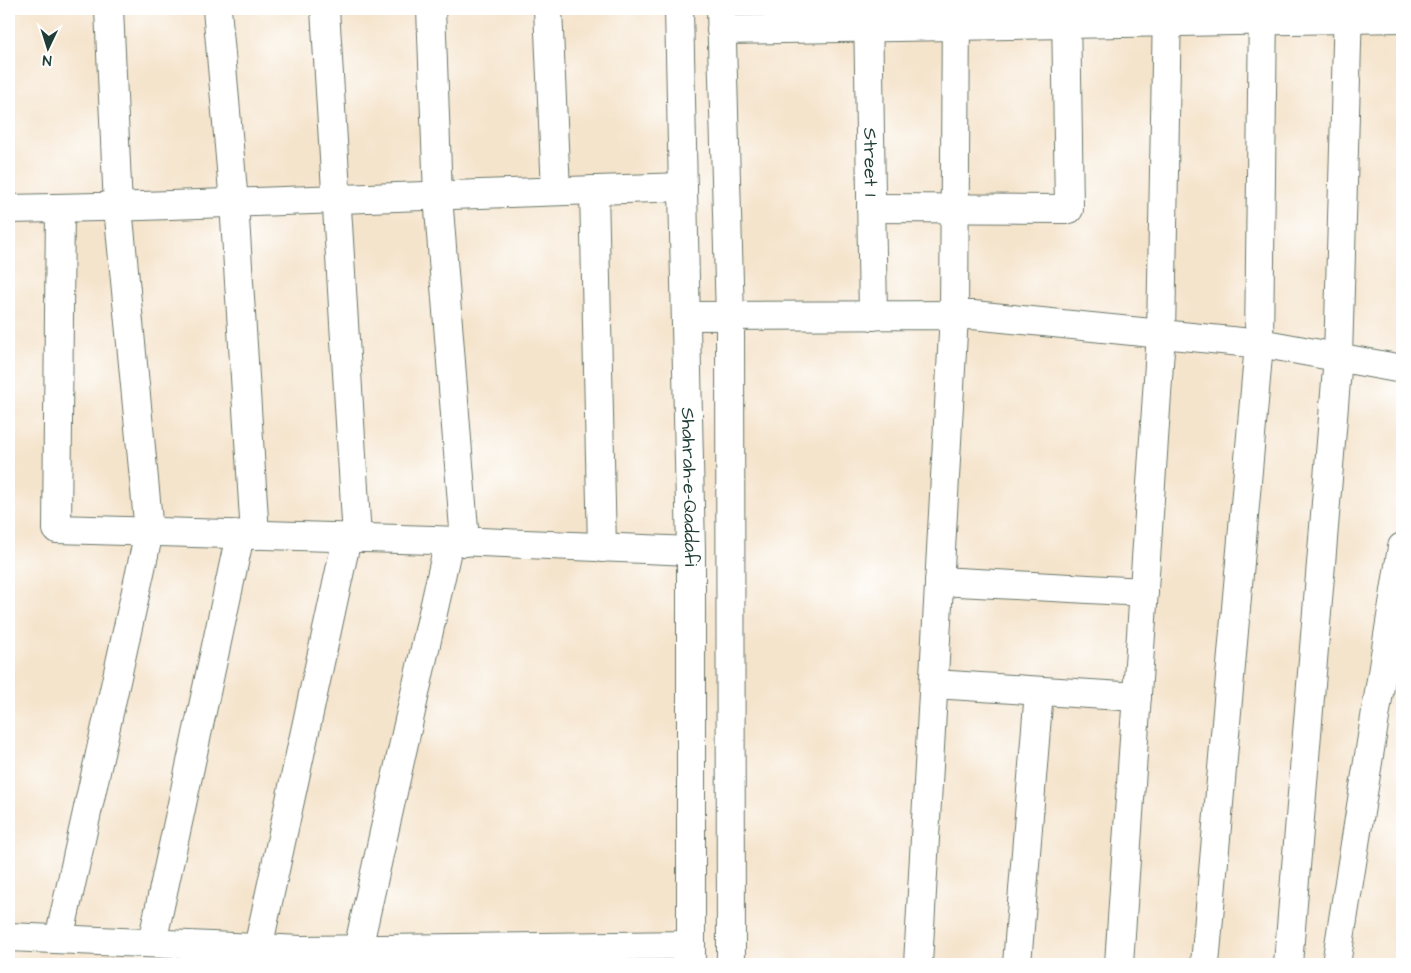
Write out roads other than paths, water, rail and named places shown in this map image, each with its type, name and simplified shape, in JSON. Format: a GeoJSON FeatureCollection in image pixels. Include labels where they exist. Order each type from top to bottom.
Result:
{"type":"FeatureCollection","features":[{"type":"Feature","properties":{"kind":"street"},"geometry":{"type":"LineString","coordinates":[[59,939],[149,532],[118,207],[109,9]]}},
{"type":"Feature","properties":{"kind":"street"},"geometry":{"type":"LineString","coordinates":[[152,943],[247,535],[234,203],[216,9]]}},
{"type":"Feature","properties":{"kind":"street"},"geometry":{"type":"LineString","coordinates":[[258,948],[352,538],[325,9]]}},
{"type":"Feature","properties":{"kind":"street"},"geometry":{"type":"LineString","coordinates":[[358,949],[457,541],[438,196],[431,9]]}},
{"type":"Feature","properties":{"kind":"street"},"geometry":{"type":"LineString","coordinates":[[548,9],[556,191]]}},
{"type":"Feature","properties":{"kind":"street","name":"Shahrah-e-Qaddafi"},"geometry":{"type":"LineString","coordinates":[[679,9],[691,552],[691,955]]}},
{"type":"Feature","properties":{"kind":"street"},"geometry":{"type":"LineString","coordinates":[[1288,964],[1338,357],[1348,14]]}},
{"type":"Feature","properties":{"kind":"street"},"geometry":{"type":"LineString","coordinates":[[721,20],[1348,14],[1402,18]]}},
{"type":"Feature","properties":{"kind":"street"},"geometry":{"type":"LineString","coordinates":[[1206,964],[1259,344],[1263,15]]}},
{"type":"Feature","properties":{"kind":"street"},"geometry":{"type":"LineString","coordinates":[[871,208],[1069,209],[1066,16]]}},
{"type":"Feature","properties":{"kind":"street"},"geometry":{"type":"LineString","coordinates":[[1119,964],[1161,334],[1167,16]]}},
{"type":"Feature","properties":{"kind":"street"},"geometry":{"type":"LineString","coordinates":[[918,964],[954,315],[956,17]]}},
{"type":"Feature","properties":{"kind":"street","name":"Street 1"},"geometry":{"type":"LineString","coordinates":[[868,18],[873,316]]}},
{"type":"Feature","properties":{"kind":"street","name":"Shahrah-e-Qaddafi"},"geometry":{"type":"LineString","coordinates":[[721,20],[730,316],[731,964]]}},
{"type":"Feature","properties":{"kind":"street"},"geometry":{"type":"LineString","coordinates":[[9,209],[118,207],[683,187]]}},
{"type":"Feature","properties":{"kind":"street"},"geometry":{"type":"LineString","coordinates":[[594,190],[602,548]]}},
{"type":"Feature","properties":{"kind":"street"},"geometry":{"type":"LineString","coordinates":[[60,208],[56,529],[457,541],[691,552]]}},
{"type":"Feature","properties":{"kind":"street"},"geometry":{"type":"LineString","coordinates":[[686,316],[972,316],[1259,344],[1402,369]]}},
{"type":"Feature","properties":{"kind":"street"},"geometry":{"type":"LineString","coordinates":[[1336,964],[1402,547]]}},
{"type":"Feature","properties":{"kind":"street"},"geometry":{"type":"LineString","coordinates":[[940,581],[1144,592]]}},
{"type":"Feature","properties":{"kind":"street"},"geometry":{"type":"LineString","coordinates":[[934,684],[1137,697]]}},
{"type":"Feature","properties":{"kind":"street"},"geometry":{"type":"LineString","coordinates":[[1017,964],[1039,691]]}},
{"type":"Feature","properties":{"kind":"street"},"geometry":{"type":"LineString","coordinates":[[9,936],[59,939],[102,953],[152,943],[193,954],[258,948],[302,957],[358,949],[393,956],[691,955]]}}]}
